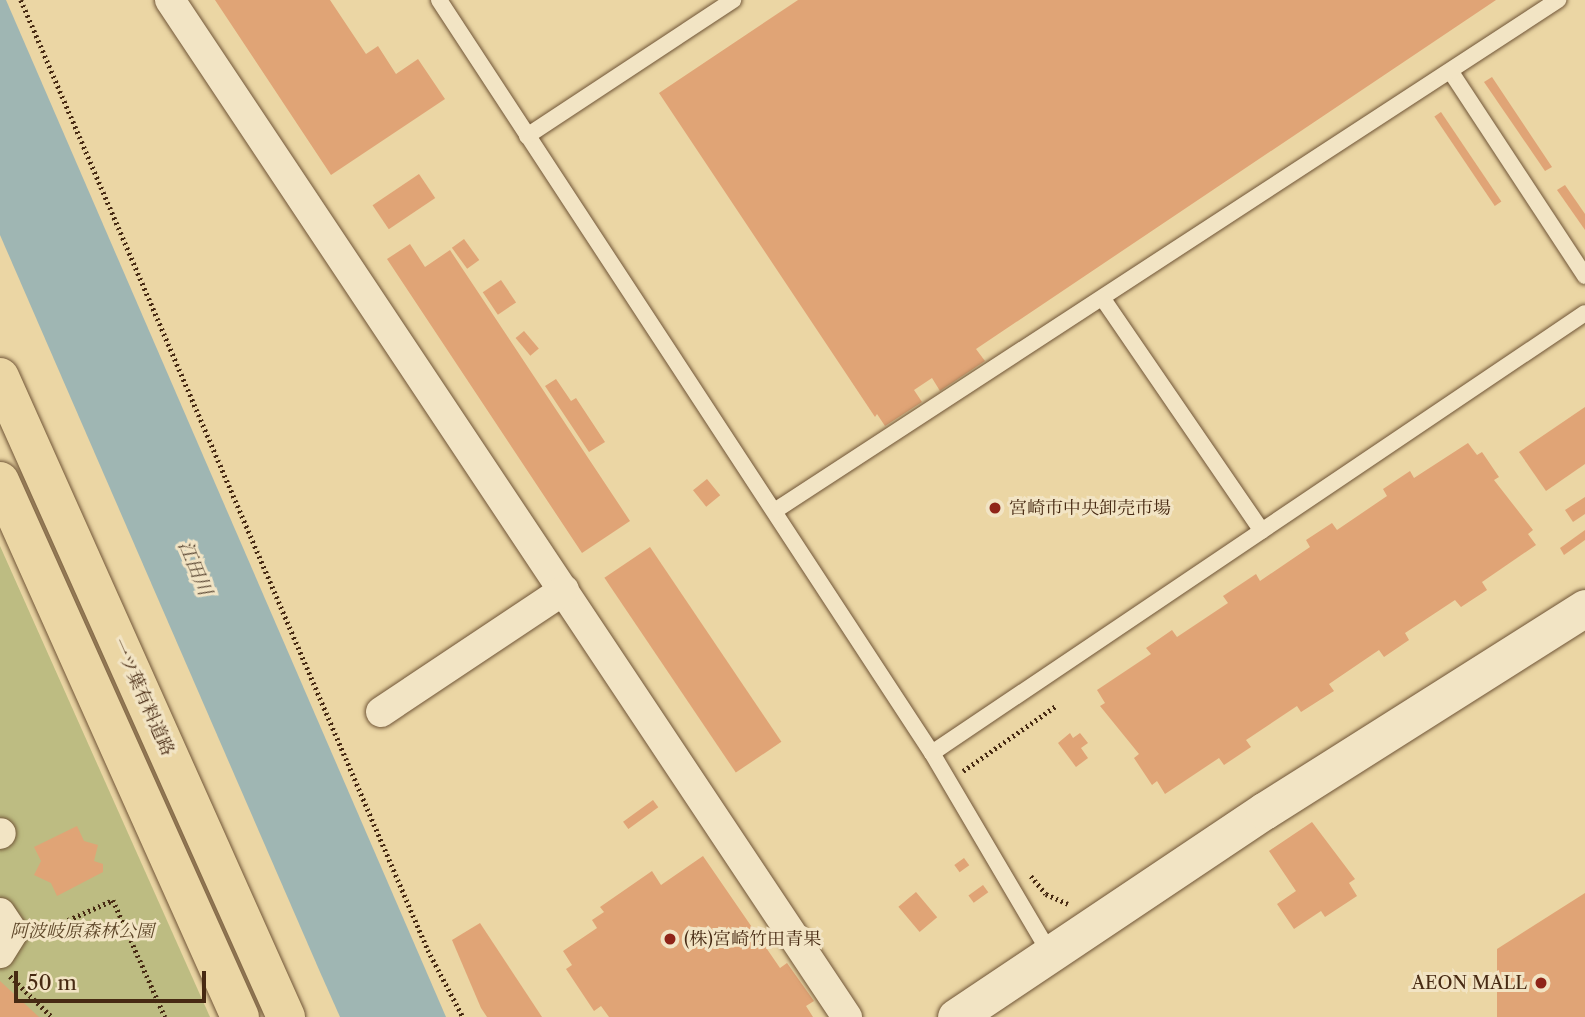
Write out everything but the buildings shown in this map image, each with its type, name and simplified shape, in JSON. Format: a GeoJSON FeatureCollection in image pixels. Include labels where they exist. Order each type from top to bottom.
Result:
{"type":"FeatureCollection","features":[{"type":"Feature","properties":{"kind":"main road","name":"一ツ葉有料道路"},"geometry":{"type":"LineString","coordinates":[[0,377],[286,1017]]}},
{"type":"Feature","properties":{"kind":"main road"},"geometry":{"type":"LineString","coordinates":[[0,481],[240,1017]]}},
{"type":"Feature","properties":{"kind":"street"},"geometry":{"type":"LineString","coordinates":[[170,0],[847,1017]]}},
{"type":"Feature","properties":{"kind":"street"},"geometry":{"type":"LineString","coordinates":[[381,712],[564,590]]}},
{"type":"Feature","properties":{"kind":"street"},"geometry":{"type":"LineString","coordinates":[[956,1017],[1264,811],[1585,608]]}},
{"type":"Feature","properties":{"kind":"street"},"geometry":{"type":"LineString","coordinates":[[0,913],[13,932],[6,964]]}},
{"type":"Feature","properties":{"kind":"lane"},"geometry":{"type":"LineString","coordinates":[[439,0],[776,510],[932,753],[1050,953]]}},
{"type":"Feature","properties":{"kind":"lane"},"geometry":{"type":"LineString","coordinates":[[527,136],[733,0]]}},
{"type":"Feature","properties":{"kind":"lane"},"geometry":{"type":"LineString","coordinates":[[776,510],[1559,0]]}},
{"type":"Feature","properties":{"kind":"lane"},"geometry":{"type":"LineString","coordinates":[[1451,72],[1585,276]]}},
{"type":"Feature","properties":{"kind":"lane"},"geometry":{"type":"LineString","coordinates":[[1103,299],[1262,531]]}},
{"type":"Feature","properties":{"kind":"lane"},"geometry":{"type":"LineString","coordinates":[[932,753],[1585,313]]}},
{"type":"Feature","properties":{"kind":"path"},"geometry":{"type":"LineString","coordinates":[[21,0],[428,950],[463,1017]]}},
{"type":"Feature","properties":{"kind":"path"},"geometry":{"type":"LineString","coordinates":[[969,784],[961,773],[970,762],[1055,706]]}},
{"type":"Feature","properties":{"kind":"path"},"geometry":{"type":"LineString","coordinates":[[1029,874],[1046,894],[1072,906]]}},
{"type":"Feature","properties":{"kind":"path"},"geometry":{"type":"LineString","coordinates":[[32,947],[48,929],[113,900],[165,1017]]}},
{"type":"Feature","properties":{"kind":"path"},"geometry":{"type":"LineString","coordinates":[[6,964],[52,1017]]}},
{"type":"Feature","properties":{"kind":"green space","name":"阿波岐原森林公園"},"geometry":{"type":"Polygon","coordinates":[[[0,546],[210,1017],[0,1017],[0,546]]]}},
{"type":"Feature","properties":{"kind":"water","name":"江田川"},"geometry":{"type":"Polygon","coordinates":[[[0,0],[6,0],[446,1017],[340,1017],[320,972],[0,235],[0,0]]]}},
{"type":"Feature","properties":{"kind":"place","name":"宮崎市中央卸売市場"},"geometry":{"type":"Point","coordinates":[995,508]}},
{"type":"Feature","properties":{"kind":"place","name":"(株)宮崎竹田青果"},"geometry":{"type":"Point","coordinates":[670,939]}},
{"type":"Feature","properties":{"kind":"place","name":"AEON MALL"},"geometry":{"type":"Point","coordinates":[1541,983]}}]}
